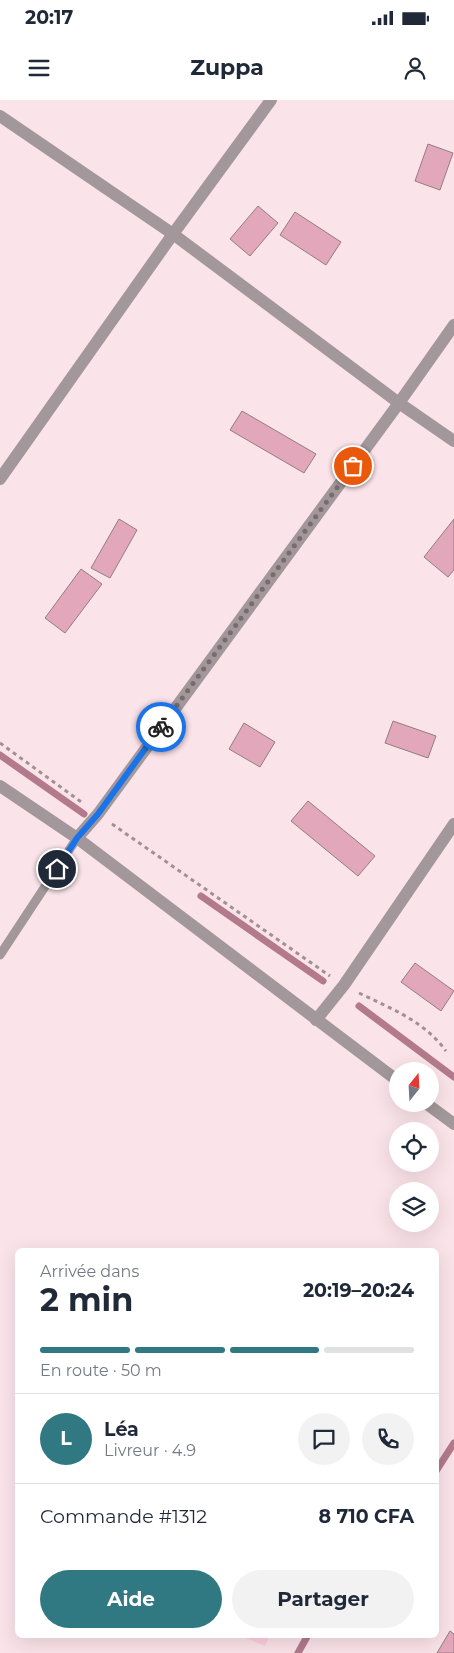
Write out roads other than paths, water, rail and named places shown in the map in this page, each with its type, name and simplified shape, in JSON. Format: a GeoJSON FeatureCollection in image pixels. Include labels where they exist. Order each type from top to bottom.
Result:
{"type":"FeatureCollection","features":[{"type":"Feature","properties":{"kind":"street"},"geometry":{"type":"LineString","coordinates":[[0,479],[173,234],[271,100]]}},
{"type":"Feature","properties":{"kind":"street"},"geometry":{"type":"LineString","coordinates":[[0,116],[173,234],[454,441]]}},
{"type":"Feature","properties":{"kind":"street"},"geometry":{"type":"LineString","coordinates":[[77,838],[98,814],[454,325]]}},
{"type":"Feature","properties":{"kind":"street"},"geometry":{"type":"LineString","coordinates":[[0,786],[77,838],[389,1074]]}},
{"type":"Feature","properties":{"kind":"street"},"geometry":{"type":"LineString","coordinates":[[316,1020],[344,985],[454,824]]}},
{"type":"Feature","properties":{"kind":"street"},"geometry":{"type":"LineString","coordinates":[[438,1112],[454,1124]]}},
{"type":"Feature","properties":{"kind":"lane"},"geometry":{"type":"LineString","coordinates":[[0,955],[77,838]]}},
{"type":"Feature","properties":{"kind":"waterway"},"geometry":{"type":"LineString","coordinates":[[0,755],[84,814]]}},
{"type":"Feature","properties":{"kind":"waterway"},"geometry":{"type":"LineString","coordinates":[[201,896],[323,981]]}},
{"type":"Feature","properties":{"kind":"waterway"},"geometry":{"type":"LineString","coordinates":[[359,1006],[454,1077]]}},
{"type":"Feature","properties":{"kind":"waterway"},"geometry":{"type":"LineString","coordinates":[[439,1466],[454,1443]]}},
{"type":"Feature","properties":{"kind":"waterway"},"geometry":{"type":"LineString","coordinates":[[298,1653],[306,1638]]}}]}
